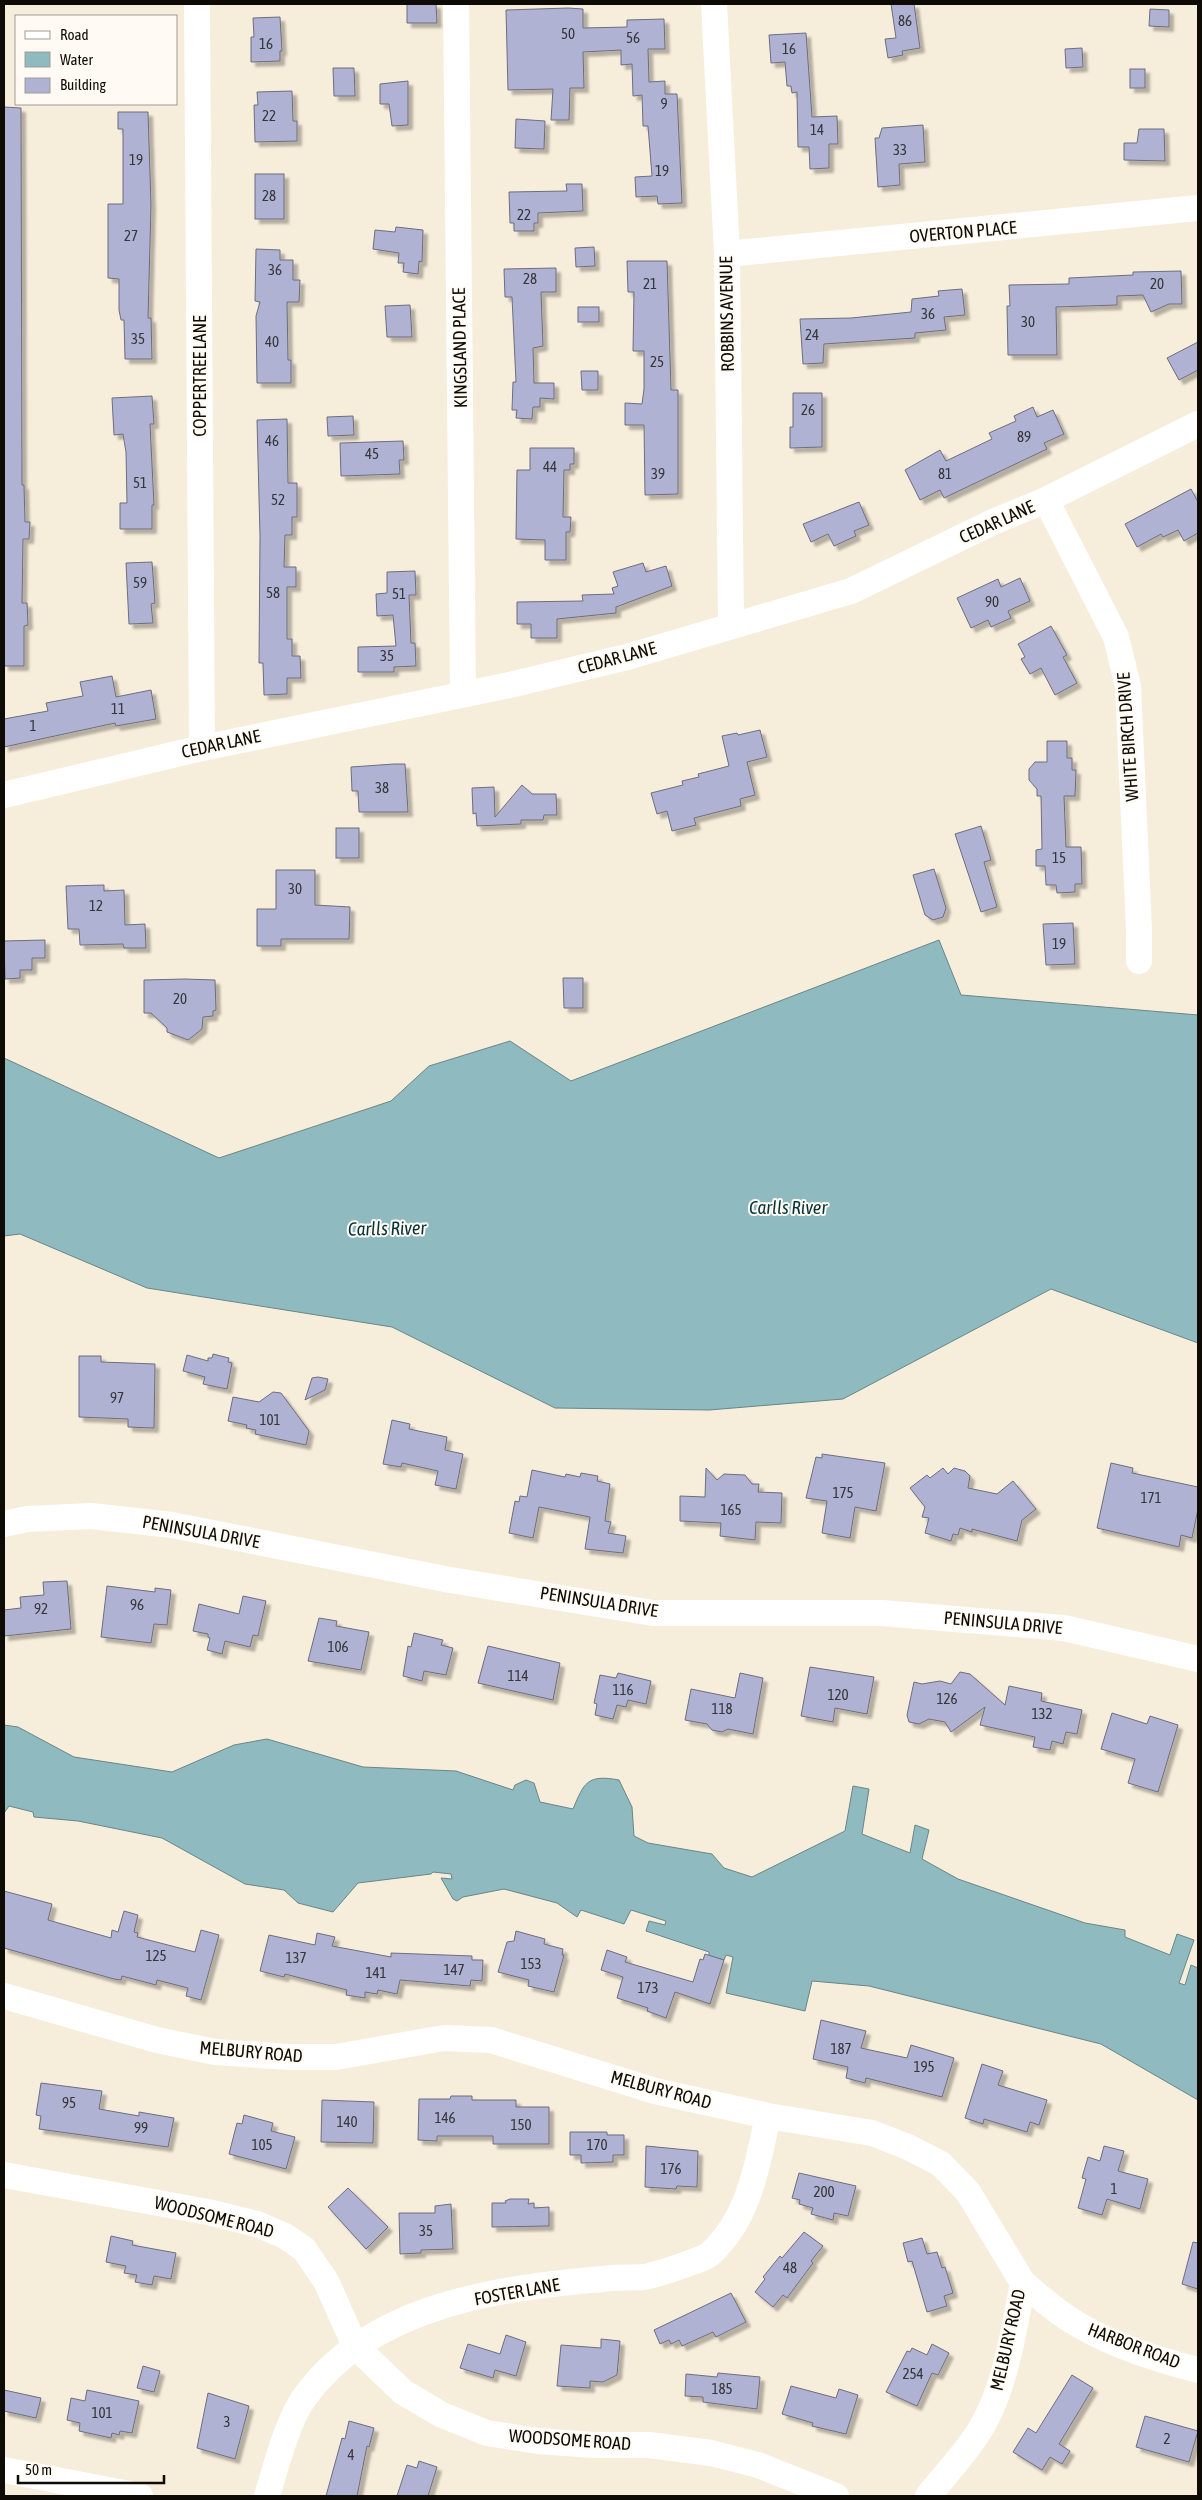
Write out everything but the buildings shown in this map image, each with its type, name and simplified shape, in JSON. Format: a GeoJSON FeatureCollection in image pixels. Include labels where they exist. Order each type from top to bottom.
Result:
{"type":"FeatureCollection","features":[{"type":"Feature","properties":{"kind":"street","name":"COPPERTREE LANE"},"geometry":{"type":"LineString","coordinates":[[197,4],[202,748]]}},
{"type":"Feature","properties":{"kind":"street","name":"KINGSLAND PLACE"},"geometry":{"type":"LineString","coordinates":[[456,4],[463,693]]}},
{"type":"Feature","properties":{"kind":"street","name":"ROBBINS AVENUE"},"geometry":{"type":"LineString","coordinates":[[714,4],[727,254],[731,624]]}},
{"type":"Feature","properties":{"kind":"street","name":"OVERTON PLACE"},"geometry":{"type":"LineString","coordinates":[[727,254],[1198,208]]}},
{"type":"Feature","properties":{"kind":"street","name":"CEDAR LANE"},"geometry":{"type":"LineString","coordinates":[[4,795],[202,748],[463,693],[505,686],[627,657],[731,624],[851,591],[993,522],[1046,500],[1198,424]]}},
{"type":"Feature","properties":{"kind":"street","name":"WHITE BIRCH DRIVE"},"geometry":{"type":"LineString","coordinates":[[1046,500],[1116,637],[1128,686],[1139,930],[1138,961]]}},
{"type":"Feature","properties":{"kind":"street","name":"PENINSULA DRIVE"},"geometry":{"type":"LineString","coordinates":[[4,1524],[26,1520],[92,1516],[172,1525],[450,1580],[653,1612],[882,1613],[1064,1628],[1198,1659]]}},
{"type":"Feature","properties":{"kind":"street","name":"MELBURY ROAD"},"geometry":{"type":"LineString","coordinates":[[4,1996],[157,2040],[215,2052],[288,2057],[336,2057],[444,2038],[490,2040],[655,2091],[768,2116],[872,2133],[908,2146],[941,2164],[968,2192],[1023,2283],[1011,2341],[996,2395],[976,2436],[928,2496]]}},
{"type":"Feature","properties":{"kind":"street","name":"FOSTER LANE"},"geometry":{"type":"LineString","coordinates":[[267,2496],[286,2437],[304,2398],[334,2364],[355,2346],[408,2318],[498,2291],[645,2276],[679,2267],[710,2255],[735,2225],[752,2189],[768,2116]]}},
{"type":"Feature","properties":{"kind":"street","name":"WOODSOME ROAD"},"geometry":{"type":"LineString","coordinates":[[4,2175],[208,2212],[257,2224],[285,2236],[304,2249],[326,2281],[355,2346],[403,2392],[442,2415],[487,2433],[538,2442],[593,2446],[649,2445],[711,2453],[758,2465],[836,2496]]}},
{"type":"Feature","properties":{"kind":"street","name":"HARBOR ROAD"},"geometry":{"type":"LineString","coordinates":[[1023,2283],[1068,2319],[1107,2340],[1163,2361],[1198,2370]]}},
{"type":"Feature","properties":{"kind":"street"},"geometry":{"type":"LineString","coordinates":[[4,2470],[38,2486],[140,2496]]}},
{"type":"Feature","properties":{"kind":"water","name":"Carlls River"},"geometry":{"type":"Polygon","coordinates":[[[939,940],[961,995],[1198,1015],[1198,1343],[1051,1289],[843,1399],[709,1410],[555,1408],[392,1327],[147,1288],[20,1234],[4,1236],[4,1058],[219,1158],[391,1101],[429,1066],[510,1041],[571,1081],[939,940]]]}},
{"type":"Feature","properties":{"kind":"water"},"geometry":{"type":"Polygon","coordinates":[[[4,1725],[18,1727],[74,1757],[172,1772],[234,1745],[267,1739],[363,1767],[456,1771],[513,1790],[515,1785],[526,1780],[534,1783],[540,1802],[573,1809],[580,1793],[588,1782],[600,1778],[619,1780],[632,1807],[634,1836],[648,1843],[712,1854],[724,1868],[752,1877],[845,1831],[853,1786],[869,1789],[862,1834],[910,1853],[915,1825],[929,1830],[922,1859],[958,1879],[1085,1923],[1125,1930],[1125,1937],[1170,1955],[1177,1934],[1194,1940],[1179,1983],[1185,1985],[1191,1965],[1198,1968],[1198,2100],[1101,2044],[869,1986],[812,1981],[805,2011],[726,1993],[733,1957],[726,1955],[724,1960],[709,1956],[709,1952],[646,1931],[649,1921],[665,1925],[666,1921],[631,1910],[624,1924],[581,1910],[577,1917],[557,1903],[504,1889],[463,1897],[457,1901],[453,1899],[441,1878],[452,1879],[451,1874],[433,1872],[431,1874],[358,1883],[333,1912],[298,1903],[284,1890],[245,1884],[162,1838],[78,1821],[34,1817],[33,1812],[9,1806],[4,1813],[4,1725]]]}}]}
